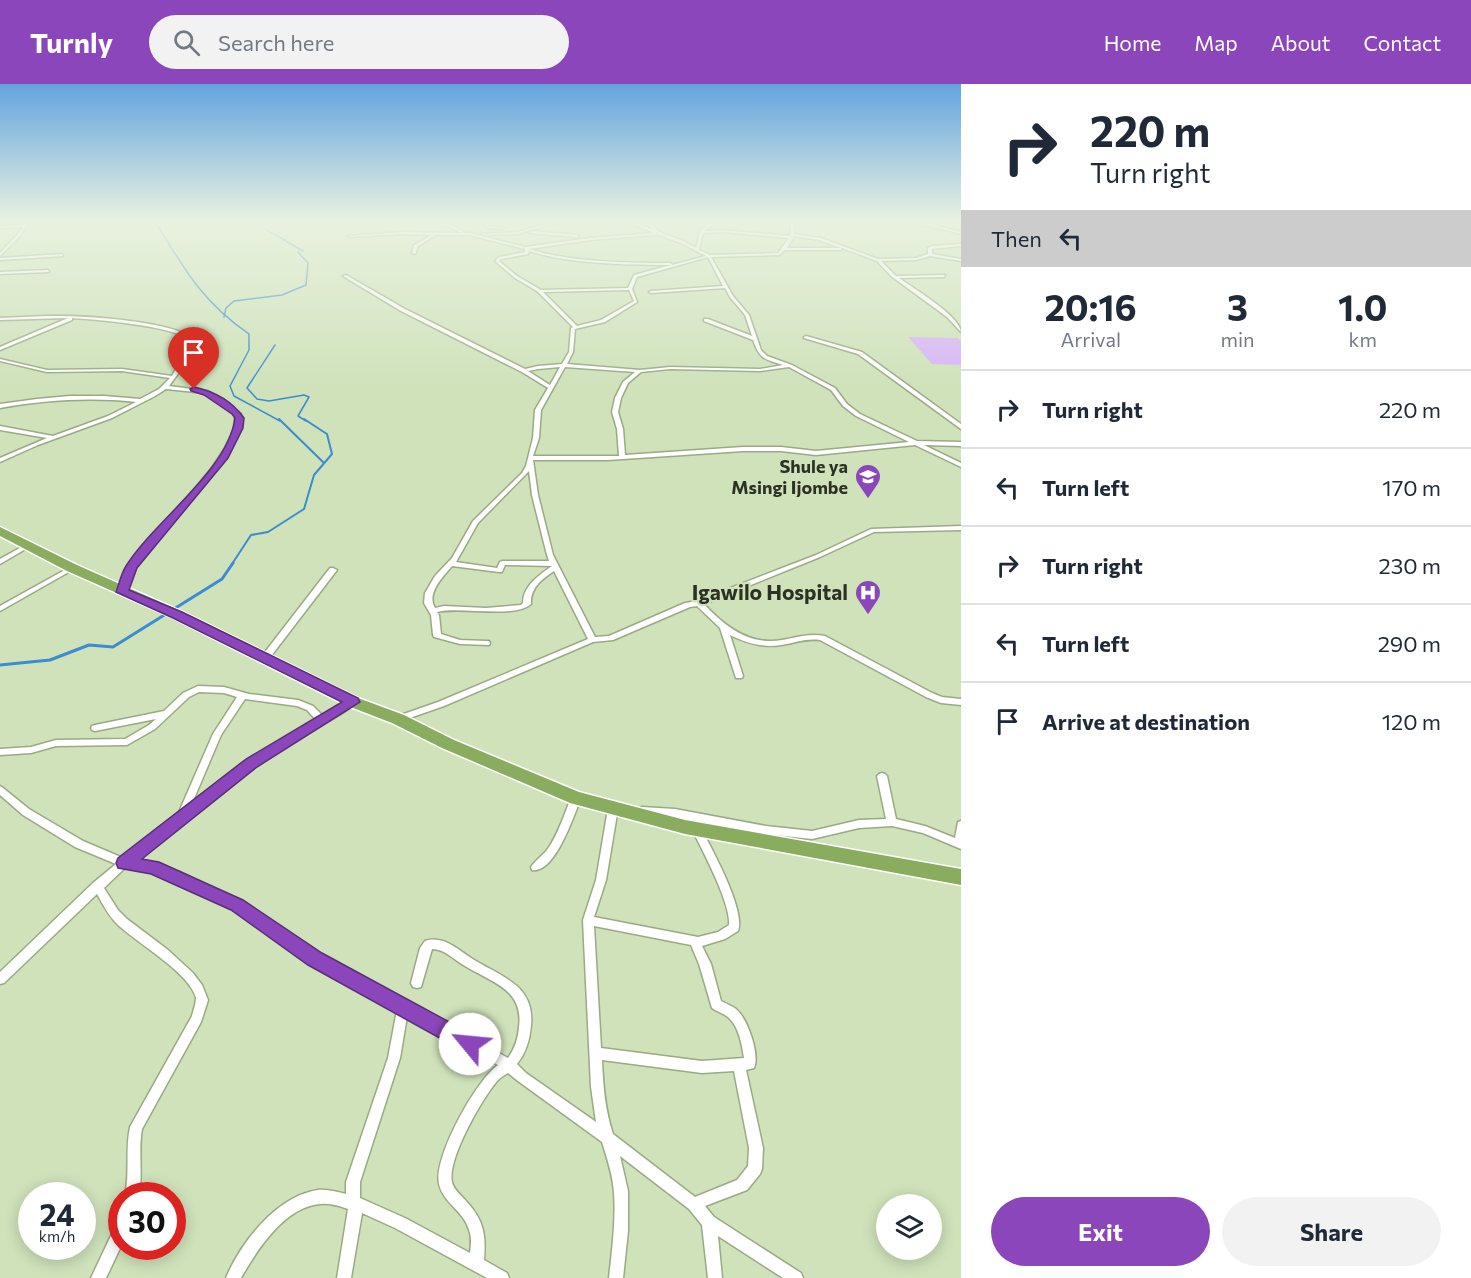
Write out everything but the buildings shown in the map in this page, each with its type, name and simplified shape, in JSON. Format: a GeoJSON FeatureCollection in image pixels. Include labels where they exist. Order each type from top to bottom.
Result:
{"type":"FeatureCollection","features":[{"type":"Feature","properties":{"kind":"highway"},"geometry":{"type":"LineString","coordinates":[[0,531],[122,592],[178,615],[353,702],[398,719],[448,744],[576,798],[613,810],[750,840],[961,877]]}},
{"type":"Feature","properties":{"kind":"street"},"geometry":{"type":"LineString","coordinates":[[345,276],[403,310],[524,371],[551,388]]}},
{"type":"Feature","properties":{"kind":"street"},"geometry":{"type":"LineString","coordinates":[[514,276],[539,291],[575,327]]}},
{"type":"Feature","properties":{"kind":"street"},"geometry":{"type":"LineString","coordinates":[[575,327],[603,321],[637,304],[630,289],[636,276]]}},
{"type":"Feature","properties":{"kind":"street"},"geometry":{"type":"LineString","coordinates":[[719,276],[747,315],[759,350],[765,357],[790,366],[833,388],[845,405],[858,415],[961,465]]}},
{"type":"Feature","properties":{"kind":"street"},"geometry":{"type":"LineString","coordinates":[[895,277],[944,276]]}},
{"type":"Feature","properties":{"kind":"street"},"geometry":{"type":"LineString","coordinates":[[895,277],[949,316],[961,331]]}},
{"type":"Feature","properties":{"kind":"street"},"geometry":{"type":"LineString","coordinates":[[901,281],[913,278]]}},
{"type":"Feature","properties":{"kind":"street"},"geometry":{"type":"LineString","coordinates":[[651,292],[725,287]]}},
{"type":"Feature","properties":{"kind":"street"},"geometry":{"type":"LineString","coordinates":[[539,291],[630,289]]}},
{"type":"Feature","properties":{"kind":"street"},"geometry":{"type":"LineString","coordinates":[[949,316],[961,316]]}},
{"type":"Feature","properties":{"kind":"street"},"geometry":{"type":"LineString","coordinates":[[0,349],[76,317]]}},
{"type":"Feature","properties":{"kind":"street"},"geometry":{"type":"LineString","coordinates":[[0,319],[76,317],[152,326],[190,335],[194,340],[180,369],[165,387],[125,411],[57,438],[33,444],[0,460]]}},
{"type":"Feature","properties":{"kind":"street"},"geometry":{"type":"LineString","coordinates":[[706,320],[755,339]]}},
{"type":"Feature","properties":{"kind":"street"},"geometry":{"type":"LineString","coordinates":[[486,644],[460,642],[438,636],[428,596],[438,578],[451,564],[475,522],[524,474],[529,466],[536,438],[538,410],[566,365],[571,352],[575,327]]}},
{"type":"Feature","properties":{"kind":"street"},"geometry":{"type":"LineString","coordinates":[[806,337],[864,356],[961,428]]}},
{"type":"Feature","properties":{"kind":"street"},"geometry":{"type":"LineString","coordinates":[[0,360],[47,371],[122,370],[172,377]]}},
{"type":"Feature","properties":{"kind":"street"},"geometry":{"type":"LineString","coordinates":[[524,371],[534,367],[566,365],[640,371],[670,368],[760,370],[790,366]]}},
{"type":"Feature","properties":{"kind":"street"},"geometry":{"type":"LineString","coordinates":[[621,457],[620,429],[615,412],[618,398],[626,382],[640,371]]}},
{"type":"Feature","properties":{"kind":"street"},"geometry":{"type":"LineString","coordinates":[[122,592],[131,567],[224,458],[240,422],[238,414],[207,393],[165,387]]}},
{"type":"Feature","properties":{"kind":"street"},"geometry":{"type":"LineString","coordinates":[[0,406],[65,397],[111,397],[142,401]]}},
{"type":"Feature","properties":{"kind":"street"},"geometry":{"type":"LineString","coordinates":[[0,428],[57,438]]}},
{"type":"Feature","properties":{"kind":"street"},"geometry":{"type":"LineString","coordinates":[[530,458],[621,457],[743,449],[781,449],[816,453],[916,443],[961,444]]}},
{"type":"Feature","properties":{"kind":"street"},"geometry":{"type":"LineString","coordinates":[[530,458],[535,495],[554,565],[592,640]]}},
{"type":"Feature","properties":{"kind":"street"},"geometry":{"type":"LineString","coordinates":[[398,719],[441,704],[592,640],[610,638],[688,605],[699,603],[818,556],[873,530],[961,528]]}},
{"type":"Feature","properties":{"kind":"street"},"geometry":{"type":"LineString","coordinates":[[0,562],[27,546]]}},
{"type":"Feature","properties":{"kind":"street"},"geometry":{"type":"LineString","coordinates":[[451,564],[499,570],[502,563],[554,565]]}},
{"type":"Feature","properties":{"kind":"street"},"geometry":{"type":"LineString","coordinates":[[433,611],[446,608],[486,610],[523,607],[527,604],[527,593],[554,565]]}},
{"type":"Feature","properties":{"kind":"street"},"geometry":{"type":"LineString","coordinates":[[0,609],[72,568]]}},
{"type":"Feature","properties":{"kind":"street"},"geometry":{"type":"LineString","coordinates":[[265,658],[333,570]]}},
{"type":"Feature","properties":{"kind":"street"},"geometry":{"type":"LineString","coordinates":[[699,603],[724,628],[740,638],[768,644],[807,636],[826,639],[928,695],[940,700],[961,702]]}},
{"type":"Feature","properties":{"kind":"street"},"geometry":{"type":"LineString","coordinates":[[724,628],[739,676]]}},
{"type":"Feature","properties":{"kind":"street"},"geometry":{"type":"LineString","coordinates":[[0,752],[31,750],[56,743],[123,743],[144,732],[186,695],[196,690],[224,690],[242,696],[298,703],[310,708],[322,721]]}},
{"type":"Feature","properties":{"kind":"street"},"geometry":{"type":"LineString","coordinates":[[181,817],[217,734],[242,696]]}},
{"type":"Feature","properties":{"kind":"street"},"geometry":{"type":"LineString","coordinates":[[0,979],[97,885],[181,817],[252,763],[353,702]]}},
{"type":"Feature","properties":{"kind":"street"},"geometry":{"type":"LineString","coordinates":[[95,728],[168,713]]}},
{"type":"Feature","properties":{"kind":"street"},"geometry":{"type":"LineString","coordinates":[[882,776],[892,822]]}},
{"type":"Feature","properties":{"kind":"street"},"geometry":{"type":"LineString","coordinates":[[0,790],[26,812],[79,844],[124,863],[153,867],[237,905],[315,959],[509,1065],[694,1204],[709,1222],[796,1278]]}},
{"type":"Feature","properties":{"kind":"street"},"geometry":{"type":"LineString","coordinates":[[536,867],[546,861],[552,852],[576,798]]}},
{"type":"Feature","properties":{"kind":"street"},"geometry":{"type":"LineString","coordinates":[[616,1278],[621,1231],[621,1191],[614,1158],[601,1118],[588,920],[601,880],[613,810],[675,813],[766,830],[812,835],[859,824],[892,822],[925,830],[960,845],[961,825]]}},
{"type":"Feature","properties":{"kind":"street"},"geometry":{"type":"LineString","coordinates":[[588,920],[695,942],[726,934],[736,924],[730,902],[698,829]]}},
{"type":"Feature","properties":{"kind":"street"},"geometry":{"type":"LineString","coordinates":[[97,885],[115,914],[170,960],[195,985],[202,1000],[197,1018],[136,1127],[132,1147],[134,1182]]}},
{"type":"Feature","properties":{"kind":"street"},"geometry":{"type":"LineString","coordinates":[[595,1053],[702,1067],[746,1066],[751,1062],[735,1015],[719,1007],[715,1002],[705,964],[695,942]]}},
{"type":"Feature","properties":{"kind":"street"},"geometry":{"type":"LineString","coordinates":[[417,983],[429,944],[445,946],[464,960],[498,976],[510,986],[523,1001],[527,1018],[520,1048],[509,1065],[495,1075],[478,1100],[457,1139],[444,1178],[448,1192],[469,1213],[474,1222],[478,1234],[476,1265]]}},
{"type":"Feature","properties":{"kind":"street"},"geometry":{"type":"LineString","coordinates":[[344,1278],[356,1204],[352,1197],[353,1182],[396,1052],[403,1007]]}},
{"type":"Feature","properties":{"kind":"street"},"geometry":{"type":"LineString","coordinates":[[694,1204],[742,1185],[755,1169],[756,1148],[739,1066]]}},
{"type":"Feature","properties":{"kind":"street"},"geometry":{"type":"LineString","coordinates":[[233,1278],[250,1249],[285,1211],[297,1203],[318,1197],[356,1204],[400,1223],[502,1278]]}},
{"type":"Feature","properties":{"kind":"street"},"geometry":{"type":"LineString","coordinates":[[709,1222],[715,1278]]}},
{"type":"Feature","properties":{"kind":"street"},"geometry":{"type":"LineString","coordinates":[[98,1278],[108,1257]]}},
{"type":"Feature","properties":{"kind":"shaded area"},"geometry":{"type":"Polygon","coordinates":[[[908,337],[958,338],[961,341],[961,365],[932,364],[908,337]]]}},
{"type":"Feature","properties":{"kind":"waterway"},"geometry":{"type":"LineString","coordinates":[[190,276],[224,315]]}},
{"type":"Feature","properties":{"kind":"waterway"},"geometry":{"type":"LineString","coordinates":[[224,315],[226,308],[234,301],[282,295],[306,285],[307,276]]}},
{"type":"Feature","properties":{"kind":"waterway"},"geometry":{"type":"LineString","coordinates":[[224,315],[249,334],[249,350],[230,386],[234,396],[280,421]]}},
{"type":"Feature","properties":{"kind":"waterway"},"geometry":{"type":"LineString","coordinates":[[275,345],[247,388],[257,399],[269,401],[304,395],[309,397],[298,416],[306,421]]}},
{"type":"Feature","properties":{"kind":"waterway"},"geometry":{"type":"LineString","coordinates":[[279,419],[324,463]]}},
{"type":"Feature","properties":{"kind":"waterway"},"geometry":{"type":"LineString","coordinates":[[232,564],[251,535],[268,532],[304,509],[314,475],[332,454],[327,434],[304,419]]}},
{"type":"Feature","properties":{"kind":"waterway"},"geometry":{"type":"LineString","coordinates":[[0,665],[50,660],[89,645],[113,647],[222,579],[233,563]]}},
{"type":"Feature","properties":{"kind":"place","name":"Shule ya Msingi Ijombe"},"geometry":{"type":"Point","coordinates":[868,500]}},
{"type":"Feature","properties":{"kind":"place","name":"Igawilo Hospital"},"geometry":{"type":"Point","coordinates":[868,616]}},
{"type":"Feature","properties":{"kind":"route"},"geometry":{"type":"LineString","coordinates":[[194,389],[207,393],[238,414],[240,422],[238,428],[224,458],[131,567],[122,592],[178,615],[353,702],[252,763],[124,863],[145,865],[176,875],[237,905],[315,959],[470,1044]]}}]}
